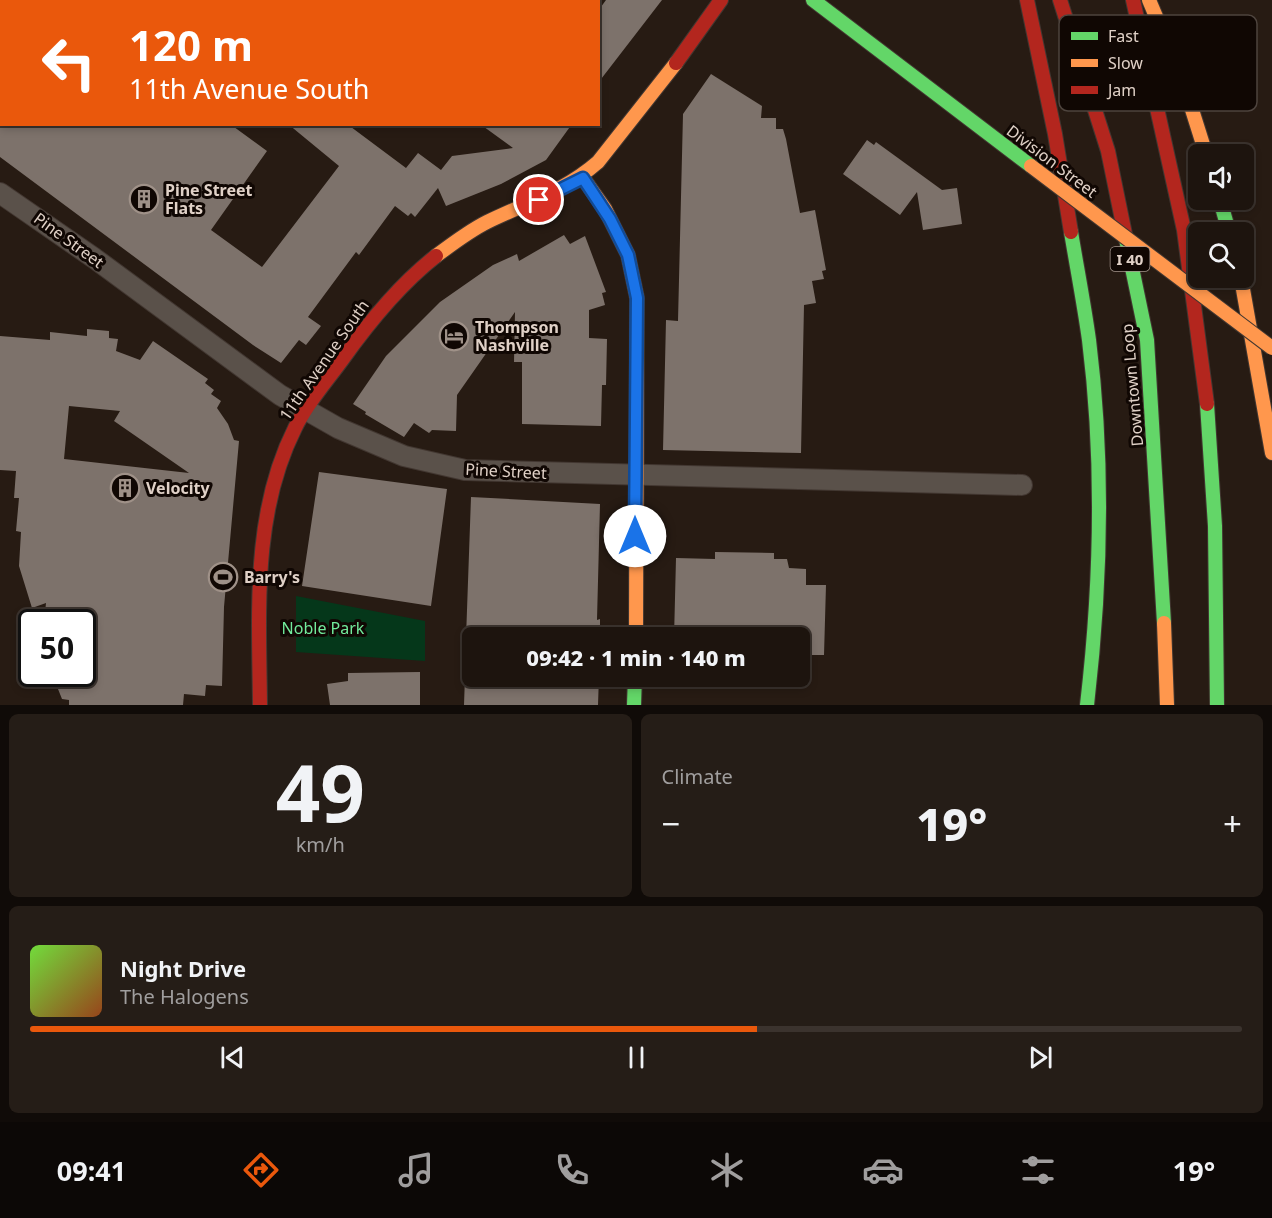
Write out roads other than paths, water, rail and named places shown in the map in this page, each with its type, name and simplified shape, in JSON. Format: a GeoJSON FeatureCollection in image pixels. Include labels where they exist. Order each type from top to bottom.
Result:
{"type":"FeatureCollection","features":[{"type":"Feature","properties":{"kind":"main road"},"geometry":{"type":"LineString","coordinates":[[636,627],[637,298],[628,255],[610,219],[583,178],[689,46],[721,0]]}},
{"type":"Feature","properties":{"kind":"main road","name":"Division Street"},"geometry":{"type":"LineString","coordinates":[[813,0],[1272,348]]}},
{"type":"Feature","properties":{"kind":"main road"},"geometry":{"type":"LineString","coordinates":[[1027,0],[1055,134],[1089,341],[1099,486],[1094,647],[1087,705]]}},
{"type":"Feature","properties":{"kind":"main road","name":"Downtown Loop"},"geometry":{"type":"LineString","coordinates":[[1060,0],[1065,15]]}},
{"type":"Feature","properties":{"kind":"main road"},"geometry":{"type":"LineString","coordinates":[[1133,0],[1136,15]]}},
{"type":"Feature","properties":{"kind":"main road"},"geometry":{"type":"LineString","coordinates":[[1149,0],[1155,15]]}},
{"type":"Feature","properties":{"kind":"main road","name":"Downtown Loop"},"geometry":{"type":"LineString","coordinates":[[1095,111],[1108,151],[1147,340],[1160,525],[1167,705]]}},
{"type":"Feature","properties":{"kind":"main road"},"geometry":{"type":"LineString","coordinates":[[1158,111],[1184,231],[1203,374],[1214,487],[1219,629],[1217,705]]}},
{"type":"Feature","properties":{"kind":"main road"},"geometry":{"type":"LineString","coordinates":[[1192,111],[1203,144]]}},
{"type":"Feature","properties":{"kind":"main road","name":"11th Avenue South"},"geometry":{"type":"LineString","coordinates":[[260,705],[260,569],[268,513],[279,469],[291,438],[308,410],[375,312],[408,277],[469,233],[583,178]]}},
{"type":"Feature","properties":{"kind":"main road"},"geometry":{"type":"LineString","coordinates":[[1243,288],[1272,453]]}},
{"type":"Feature","properties":{"kind":"main road"},"geometry":{"type":"LineString","coordinates":[[634,705],[635,687]]}},
{"type":"Feature","properties":{"kind":"street","name":"Pine Street"},"geometry":{"type":"LineString","coordinates":[[0,193],[94,258],[280,394],[338,428],[404,456],[465,470],[1022,485]]}},
{"type":"Feature","properties":{"kind":"place","name":"Pine Street Flats"},"geometry":{"type":"Point","coordinates":[144,199]}},
{"type":"Feature","properties":{"kind":"place","name":"Thompson Nashville"},"geometry":{"type":"Point","coordinates":[454,336]}},
{"type":"Feature","properties":{"kind":"place","name":"Velocity"},"geometry":{"type":"Point","coordinates":[125,488]}},
{"type":"Feature","properties":{"kind":"place","name":"Barry's"},"geometry":{"type":"Point","coordinates":[223,577]}},
{"type":"Feature","properties":{"kind":"park label","name":"Noble Park"},"geometry":{"type":"Point","coordinates":[323,628]}}]}
